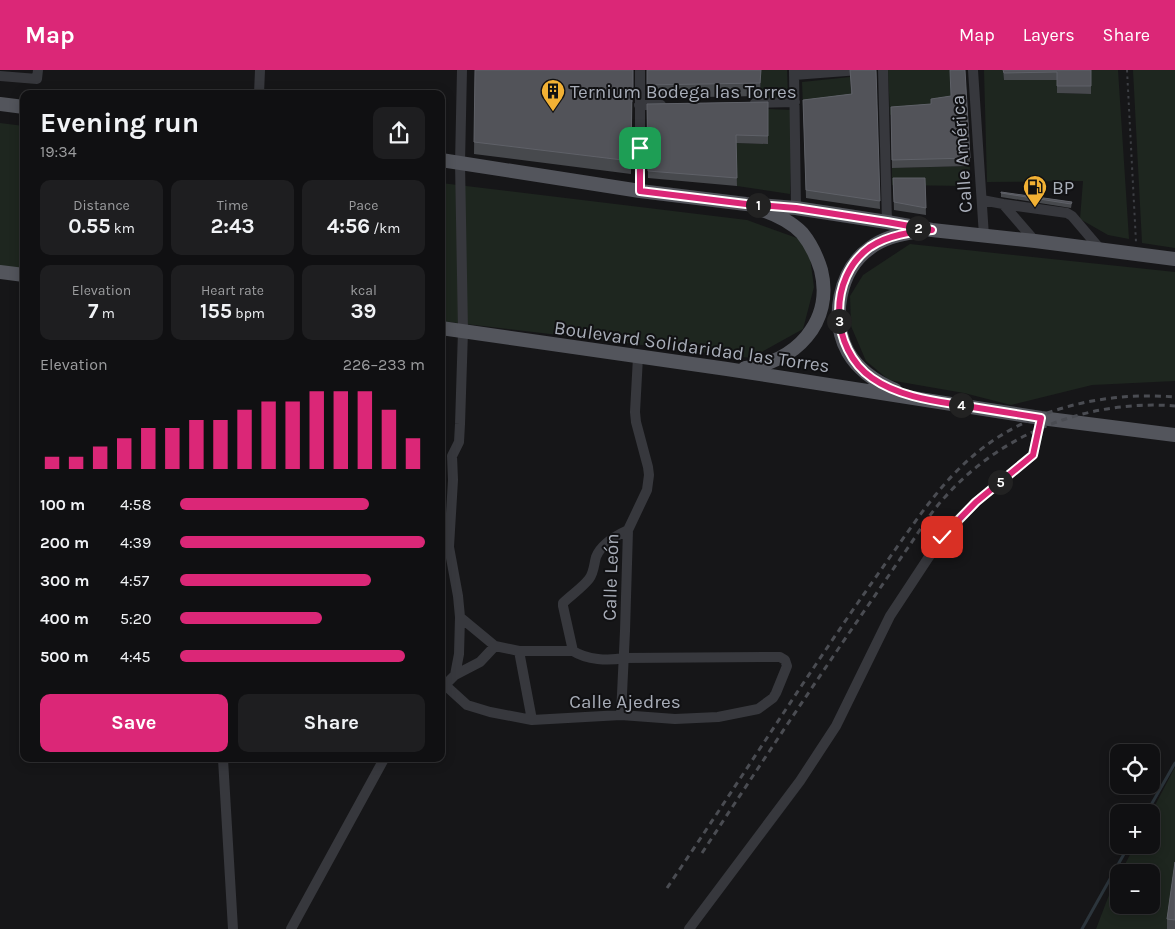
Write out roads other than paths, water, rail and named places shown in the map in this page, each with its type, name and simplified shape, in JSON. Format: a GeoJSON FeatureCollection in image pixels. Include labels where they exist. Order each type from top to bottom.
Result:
{"type":"FeatureCollection","features":[{"type":"Feature","properties":{"kind":"main road"},"geometry":{"type":"LineString","coordinates":[[0,104],[20,106]]}},
{"type":"Feature","properties":{"kind":"main road"},"geometry":{"type":"LineString","coordinates":[[445,161],[640,191],[796,208],[932,230],[1175,259]]}},
{"type":"Feature","properties":{"kind":"main road"},"geometry":{"type":"LineString","coordinates":[[727,369],[763,365],[775,361],[792,351],[813,326],[822,309],[824,298],[824,286],[819,263],[808,241],[793,225],[783,219],[746,204]]}},
{"type":"Feature","properties":{"kind":"main road"},"geometry":{"type":"LineString","coordinates":[[926,400],[881,384],[863,371],[844,342],[839,319],[839,308],[848,275],[869,248],[889,238],[932,230]]}},
{"type":"Feature","properties":{"kind":"main road"},"geometry":{"type":"LineString","coordinates":[[0,272],[20,274]]}},
{"type":"Feature","properties":{"kind":"main road","name":"Boulevard Solidaridad las Torres"},"geometry":{"type":"LineString","coordinates":[[445,329],[727,369],[1041,418],[1175,436]]}},
{"type":"Feature","properties":{"kind":"street"},"geometry":{"type":"LineString","coordinates":[[7,74],[37,79],[38,70]]}},
{"type":"Feature","properties":{"kind":"street"},"geometry":{"type":"LineString","coordinates":[[259,90],[260,70]]}},
{"type":"Feature","properties":{"kind":"street"},"geometry":{"type":"LineString","coordinates":[[455,675],[459,654],[460,617],[449,547],[453,480],[452,456],[459,442],[463,331],[460,163],[462,70]]}},
{"type":"Feature","properties":{"kind":"street"},"geometry":{"type":"LineString","coordinates":[[640,70],[640,191]]}},
{"type":"Feature","properties":{"kind":"street"},"geometry":{"type":"LineString","coordinates":[[796,208],[794,73],[859,70]]}},
{"type":"Feature","properties":{"kind":"street"},"geometry":{"type":"LineString","coordinates":[[883,70],[887,222]]}},
{"type":"Feature","properties":{"kind":"street","name":"Calle América"},"geometry":{"type":"LineString","coordinates":[[973,70],[984,236]]}},
{"type":"Feature","properties":{"kind":"street"},"geometry":{"type":"LineString","coordinates":[[746,103],[795,102]]}},
{"type":"Feature","properties":{"kind":"street"},"geometry":{"type":"LineString","coordinates":[[639,105],[668,105]]}},
{"type":"Feature","properties":{"kind":"street"},"geometry":{"type":"LineString","coordinates":[[982,200],[1068,213],[1101,250]]}},
{"type":"Feature","properties":{"kind":"street"},"geometry":{"type":"LineString","coordinates":[[1003,204],[1035,241]]}},
{"type":"Feature","properties":{"kind":"street","name":"Calle León"},"geometry":{"type":"LineString","coordinates":[[621,715],[628,530],[647,490],[649,475],[635,412],[638,357]]}},
{"type":"Feature","properties":{"kind":"street"},"geometry":{"type":"LineString","coordinates":[[689,929],[800,781],[836,726],[890,616],[942,537],[976,502],[1033,455],[1041,418]]}},
{"type":"Feature","properties":{"kind":"street"},"geometry":{"type":"LineString","coordinates":[[573,651],[562,606],[563,603],[589,580],[600,551],[614,537],[628,530]]}},
{"type":"Feature","properties":{"kind":"street"},"geometry":{"type":"LineString","coordinates":[[460,617],[494,646],[519,651],[573,651],[602,660],[624,658]]}},
{"type":"Feature","properties":{"kind":"street"},"geometry":{"type":"LineString","coordinates":[[445,685],[455,675],[480,662],[494,646]]}},
{"type":"Feature","properties":{"kind":"street"},"geometry":{"type":"LineString","coordinates":[[519,651],[532,720]]}},
{"type":"Feature","properties":{"kind":"street","name":"Calle Ajedres"},"geometry":{"type":"LineString","coordinates":[[445,688],[467,705],[490,712],[532,720],[621,715],[675,719],[718,717],[758,709],[773,698],[786,666],[783,658],[624,658]]}},
{"type":"Feature","properties":{"kind":"street"},"geometry":{"type":"LineString","coordinates":[[224,762],[233,929]]}},
{"type":"Feature","properties":{"kind":"street"},"geometry":{"type":"LineString","coordinates":[[291,929],[382,762]]}},
{"type":"Feature","properties":{"kind":"waterway"},"geometry":{"type":"LineString","coordinates":[[1152,804],[1175,763]]}},
{"type":"Feature","properties":{"kind":"waterway"},"geometry":{"type":"LineString","coordinates":[[1082,929],[1124,854]]}},
{"type":"Feature","properties":{"kind":"railway"},"geometry":{"type":"LineString","coordinates":[[667,888],[863,595],[927,505],[972,456],[1000,436],[1020,425],[1062,408],[1130,396],[1175,397]]}},
{"type":"Feature","properties":{"kind":"railway"},"geometry":{"type":"LineString","coordinates":[[702,853],[810,690],[934,509],[968,474],[1020,438],[1049,425],[1079,415],[1111,408],[1143,405],[1175,406]]}},
{"type":"Feature","properties":{"kind":"place","name":"Ternium Bodega las Torres"},"geometry":{"type":"Point","coordinates":[553,112]}},
{"type":"Feature","properties":{"kind":"place","name":"BP"},"geometry":{"type":"Point","coordinates":[1035,208]}}]}
